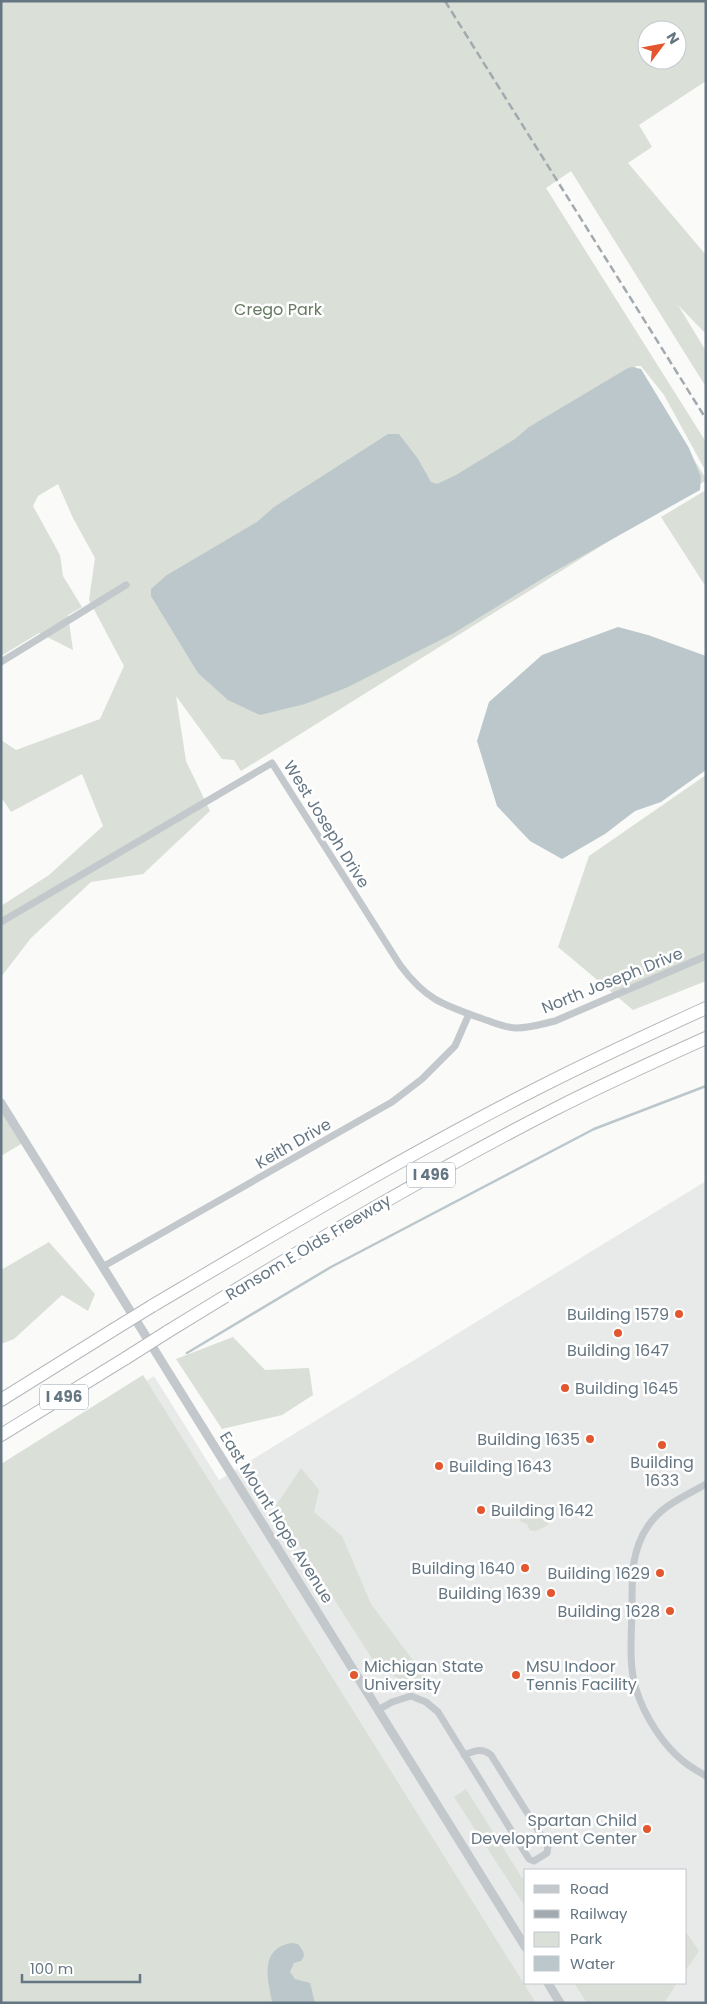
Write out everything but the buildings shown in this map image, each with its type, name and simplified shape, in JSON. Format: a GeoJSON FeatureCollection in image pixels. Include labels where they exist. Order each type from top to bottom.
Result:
{"type":"FeatureCollection","features":[{"type":"Feature","properties":{"kind":"highway","name":"Ransom E Olds Freeway"},"geometry":{"type":"LineString","coordinates":[[1,1400],[152,1306],[334,1200],[484,1116],[630,1042],[706,1008]]}},
{"type":"Feature","properties":{"kind":"highway","name":"Ransom E Olds Freeway"},"geometry":{"type":"LineString","coordinates":[[1,1435],[306,1247],[459,1160],[565,1104],[706,1038]]}},
{"type":"Feature","properties":{"kind":"street"},"geometry":{"type":"LineString","coordinates":[[1,662],[126,586]]}},
{"type":"Feature","properties":{"kind":"street","name":"West Joseph Drive"},"geometry":{"type":"LineString","coordinates":[[1,922],[272,763],[414,983],[427,995],[443,1005],[469,1014]]}},
{"type":"Feature","properties":{"kind":"street","name":"North Joseph Drive"},"geometry":{"type":"LineString","coordinates":[[469,1014],[502,1026],[516,1028],[533,1026],[555,1020],[706,956]]}},
{"type":"Feature","properties":{"kind":"street","name":"Keith Drive"},"geometry":{"type":"LineString","coordinates":[[104,1266],[392,1102],[428,1074],[455,1046],[469,1014]]}},
{"type":"Feature","properties":{"kind":"street","name":"East Mount Hope Avenue"},"geometry":{"type":"LineString","coordinates":[[1,1103],[524,1945]]}},
{"type":"Feature","properties":{"kind":"street"},"geometry":{"type":"LineString","coordinates":[[706,1484],[663,1508],[647,1527],[636,1547],[632,1562],[631,1650],[636,1688],[648,1718],[662,1739],[682,1761],[706,1776]]}},
{"type":"Feature","properties":{"kind":"street"},"geometry":{"type":"LineString","coordinates":[[378,1710],[392,1702],[411,1696],[426,1702],[438,1712],[464,1755],[529,1859],[534,1861],[547,1853],[548,1846],[491,1755],[481,1750],[464,1755]]}},
{"type":"Feature","properties":{"kind":"street"},"geometry":{"type":"LineString","coordinates":[[549,1984],[560,2003]]}},
{"type":"Feature","properties":{"kind":"shaded area","name":"Michigan State University"},"geometry":{"type":"Polygon","coordinates":[[[706,1181],[706,2003],[1,2003],[1,1471],[154,1376],[219,1480],[706,1181]]]}},
{"type":"Feature","properties":{"kind":"green space","name":"Crego Park"},"geometry":{"type":"Polygon","coordinates":[[[1,1],[706,1],[706,81],[639,125],[652,147],[628,163],[706,255],[706,334],[678,305],[706,351],[706,387],[571,171],[546,188],[706,442],[706,483],[705,481],[241,771],[234,760],[222,759],[176,696],[186,761],[210,811],[143,874],[91,882],[31,938],[1,977],[1,906],[49,875],[103,826],[82,774],[11,812],[1,797],[1,740],[16,750],[100,719],[124,666],[89,600],[95,558],[73,518],[58,484],[38,496],[33,506],[60,555],[63,576],[82,607],[68,615],[73,650],[39,633],[1,656],[1,1]],[[635,366],[705,477],[704,468],[664,395],[641,366],[635,366]]]}},
{"type":"Feature","properties":{"kind":"green space"},"geometry":{"type":"Polygon","coordinates":[[[706,490],[706,587],[661,517],[706,490]]]}},
{"type":"Feature","properties":{"kind":"green space"},"geometry":{"type":"Polygon","coordinates":[[[706,775],[706,981],[633,1010],[558,947],[589,856],[706,775]]]}},
{"type":"Feature","properties":{"kind":"green space"},"geometry":{"type":"Polygon","coordinates":[[[1,1103],[26,1141],[1,1156],[1,1103]]]}},
{"type":"Feature","properties":{"kind":"green space"},"geometry":{"type":"Polygon","coordinates":[[[49,1242],[95,1294],[88,1311],[62,1295],[14,1339],[1,1344],[1,1270],[49,1242]]]}},
{"type":"Feature","properties":{"kind":"green space"},"geometry":{"type":"Polygon","coordinates":[[[233,1337],[265,1370],[309,1368],[313,1395],[282,1415],[222,1429],[176,1359],[233,1337]]]}},
{"type":"Feature","properties":{"kind":"green space"},"geometry":{"type":"Polygon","coordinates":[[[143,1375],[536,2003],[1,2003],[1,1464],[143,1375]]]}},
{"type":"Feature","properties":{"kind":"green space"},"geometry":{"type":"Polygon","coordinates":[[[301,1468],[319,1490],[314,1512],[342,1536],[371,1604],[432,1686],[424,1692],[378,1668],[275,1507],[301,1468]]]}},
{"type":"Feature","properties":{"kind":"green space"},"geometry":{"type":"Polygon","coordinates":[[[530,1502],[553,1511],[554,1515],[549,1520],[548,1525],[536,1531],[530,1530],[527,1524],[520,1521],[530,1502]]]}},
{"type":"Feature","properties":{"kind":"green space"},"geometry":{"type":"Polygon","coordinates":[[[466,1789],[522,1878],[524,1877],[524,1905],[454,1797],[466,1789]]]}},
{"type":"Feature","properties":{"kind":"green space"},"geometry":{"type":"Polygon","coordinates":[[[687,1933],[699,1951],[687,1969],[687,1933]]]}},
{"type":"Feature","properties":{"kind":"green space"},"geometry":{"type":"Polygon","coordinates":[[[575,1984],[676,1984],[664,2003],[587,2003],[575,1984]]]}},
{"type":"Feature","properties":{"kind":"water"},"geometry":{"type":"Polygon","coordinates":[[[632,367],[641,369],[689,448],[701,477],[700,490],[550,574],[454,633],[348,687],[305,704],[260,715],[228,700],[198,673],[151,596],[151,589],[167,575],[257,522],[274,507],[388,434],[399,434],[418,459],[431,482],[437,484],[456,475],[515,439],[529,427],[632,367]]]}},
{"type":"Feature","properties":{"kind":"water"},"geometry":{"type":"Polygon","coordinates":[[[618,627],[648,635],[706,656],[706,770],[661,802],[635,811],[605,834],[562,859],[530,841],[497,806],[477,741],[489,702],[542,655],[618,627]]]}},
{"type":"Feature","properties":{"kind":"water"},"geometry":{"type":"Polygon","coordinates":[[[291,1943],[298,1944],[304,1956],[301,1961],[294,1963],[290,1972],[295,1979],[310,1983],[315,2003],[273,2003],[272,2001],[268,1983],[270,1958],[274,1951],[281,1946],[291,1943]]]}},
{"type":"Feature","properties":{"kind":"waterway"},"geometry":{"type":"LineString","coordinates":[[187,1353],[331,1267],[594,1129],[706,1086]]}},
{"type":"Feature","properties":{"kind":"railway"},"geometry":{"type":"LineString","coordinates":[[445,1],[706,419]]}},
{"type":"Feature","properties":{"kind":"place","name":"Building 1579"},"geometry":{"type":"Point","coordinates":[679,1314]}},
{"type":"Feature","properties":{"kind":"place","name":"Building 1647"},"geometry":{"type":"Point","coordinates":[618,1333]}},
{"type":"Feature","properties":{"kind":"place","name":"Building 1645"},"geometry":{"type":"Point","coordinates":[565,1388]}},
{"type":"Feature","properties":{"kind":"place","name":"Building 1635"},"geometry":{"type":"Point","coordinates":[590,1439]}},
{"type":"Feature","properties":{"kind":"place","name":"Building 1633"},"geometry":{"type":"Point","coordinates":[662,1445]}},
{"type":"Feature","properties":{"kind":"place","name":"Building 1643"},"geometry":{"type":"Point","coordinates":[439,1466]}},
{"type":"Feature","properties":{"kind":"place","name":"Building 1642"},"geometry":{"type":"Point","coordinates":[481,1510]}},
{"type":"Feature","properties":{"kind":"place","name":"Building 1640"},"geometry":{"type":"Point","coordinates":[525,1568]}},
{"type":"Feature","properties":{"kind":"place","name":"Building 1629"},"geometry":{"type":"Point","coordinates":[660,1573]}},
{"type":"Feature","properties":{"kind":"place","name":"Building 1639"},"geometry":{"type":"Point","coordinates":[551,1593]}},
{"type":"Feature","properties":{"kind":"place","name":"Building 1628"},"geometry":{"type":"Point","coordinates":[670,1611]}},
{"type":"Feature","properties":{"kind":"place","name":"Michigan State University"},"geometry":{"type":"Point","coordinates":[354,1675]}},
{"type":"Feature","properties":{"kind":"place","name":"MSU Indoor Tennis Facility"},"geometry":{"type":"Point","coordinates":[516,1675]}},
{"type":"Feature","properties":{"kind":"place","name":"Spartan Child Development Center"},"geometry":{"type":"Point","coordinates":[647,1829]}}]}
